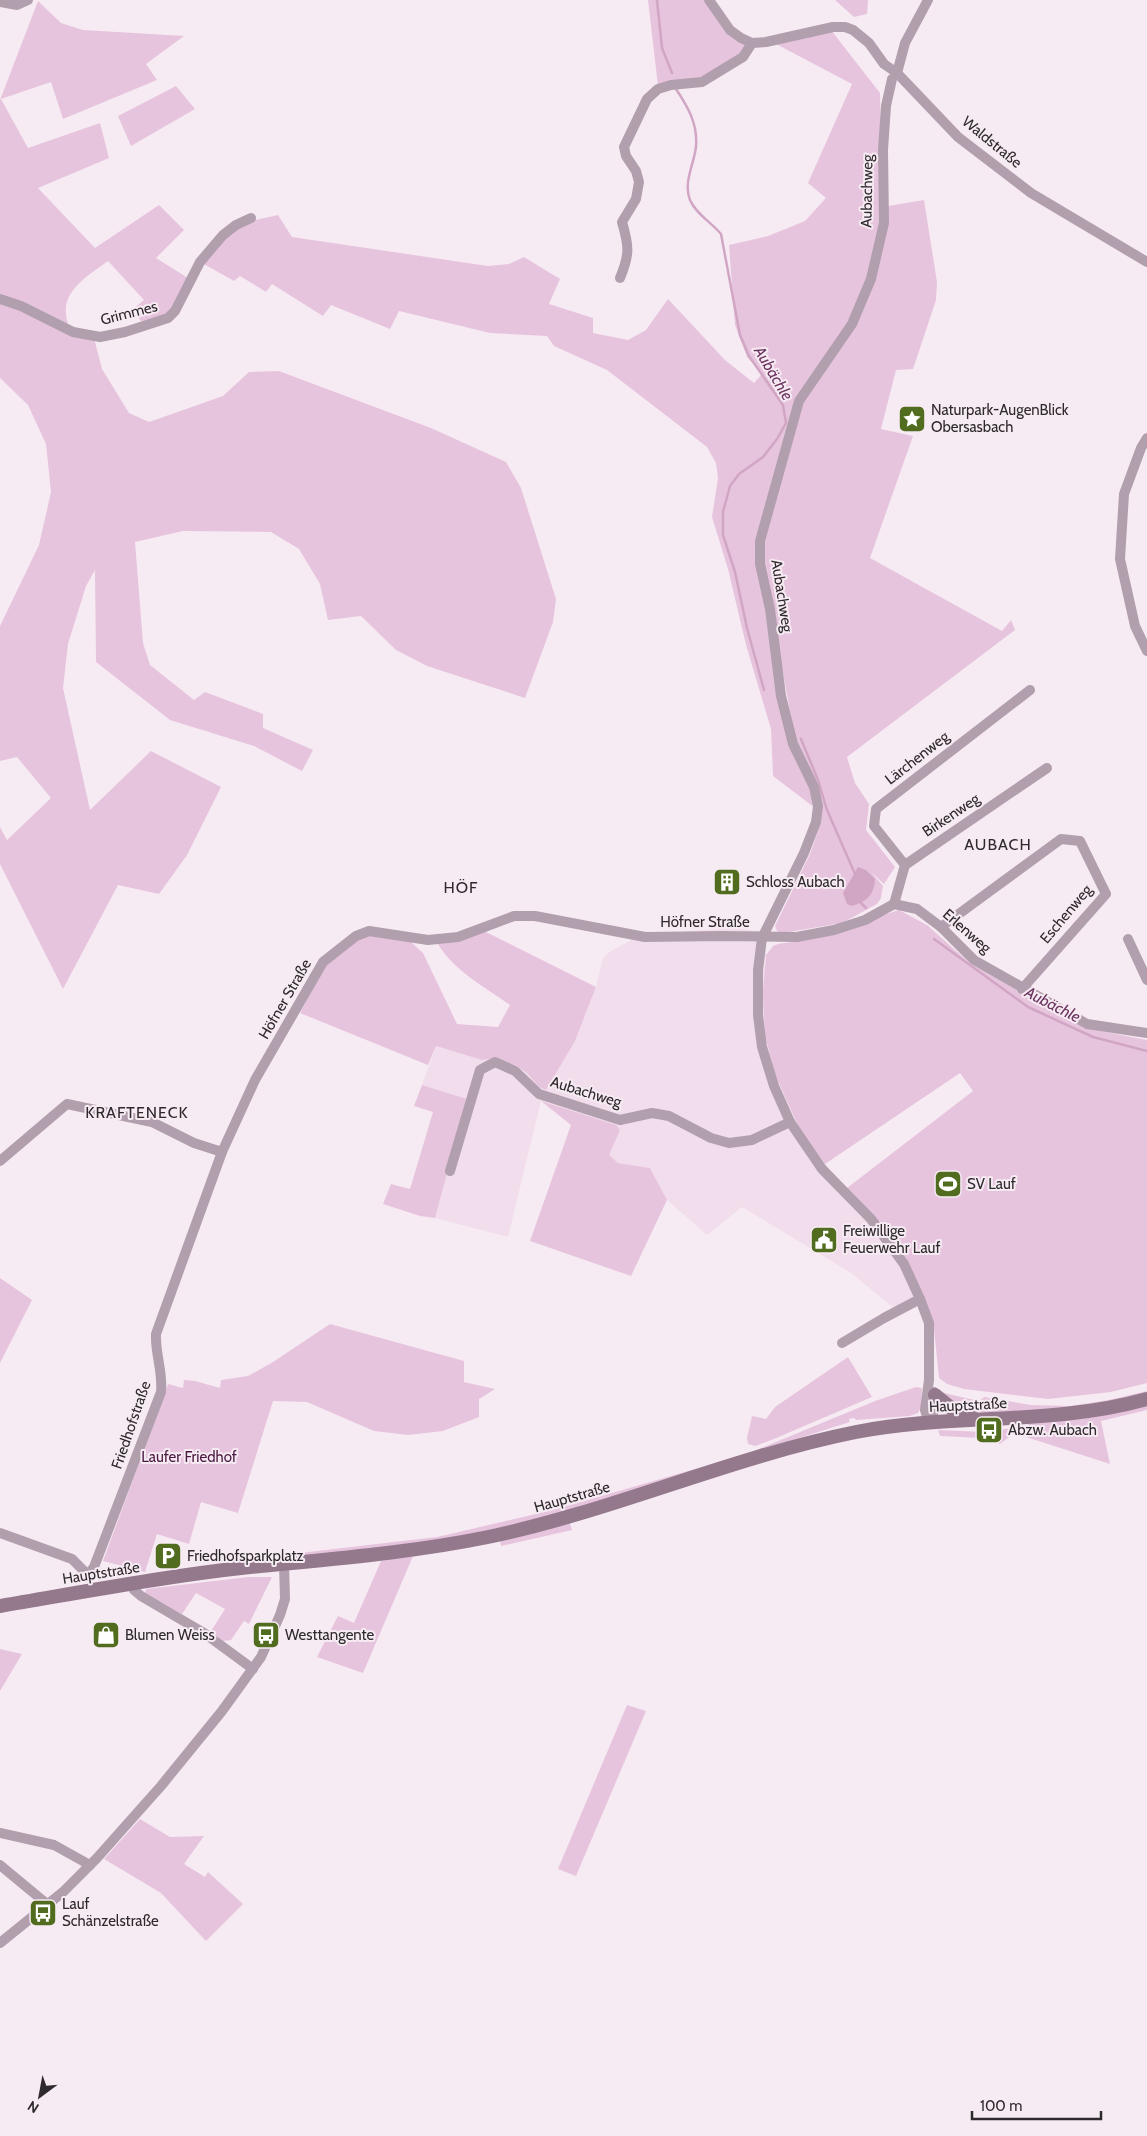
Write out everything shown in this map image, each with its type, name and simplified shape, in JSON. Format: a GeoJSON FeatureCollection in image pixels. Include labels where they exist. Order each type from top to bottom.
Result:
{"type":"FeatureCollection","features":[{"type":"Feature","properties":{"kind":"main road"},"geometry":{"type":"LineString","coordinates":[[935,1395],[951,1408],[978,1420]]}},
{"type":"Feature","properties":{"kind":"main road","name":"Hauptstraße"},"geometry":{"type":"LineString","coordinates":[[0,1606],[131,1584],[284,1564],[398,1552],[492,1536],[563,1518],[814,1442],[856,1432],[929,1423],[1035,1417],[1096,1410],[1147,1398]]}},
{"type":"Feature","properties":{"kind":"street"},"geometry":{"type":"LineString","coordinates":[[0,2],[17,5],[28,0]]}},
{"type":"Feature","properties":{"kind":"street"},"geometry":{"type":"LineString","coordinates":[[620,278],[629,251],[622,222],[636,199],[639,182],[636,171],[626,156],[624,147],[648,99],[658,88],[702,82],[743,56],[752,43],[730,30],[709,0]]}},
{"type":"Feature","properties":{"kind":"street"},"geometry":{"type":"LineString","coordinates":[[895,76],[905,43],[928,0]]}},
{"type":"Feature","properties":{"kind":"street","name":"Waldstraße"},"geometry":{"type":"LineString","coordinates":[[752,43],[766,42],[845,26],[869,42],[895,76],[958,137],[1031,193],[1147,262]]}},
{"type":"Feature","properties":{"kind":"street","name":"Aubachweg"},"geometry":{"type":"LineString","coordinates":[[895,76],[886,106],[883,150],[884,223],[871,279],[852,324],[799,401],[760,541],[760,564],[770,609],[781,696],[793,744],[814,787],[818,806],[816,822],[804,853],[762,938],[758,970],[758,1015],[762,1047],[774,1086],[790,1122],[822,1169],[871,1219],[904,1264],[920,1299],[929,1323],[929,1380],[925,1410],[929,1423]]}},
{"type":"Feature","properties":{"kind":"street","name":"Grimmes"},"geometry":{"type":"LineString","coordinates":[[0,299],[21,306],[73,332],[100,337],[125,332],[168,318],[175,311],[200,262],[211,248],[223,234],[251,218]]}},
{"type":"Feature","properties":{"kind":"street"},"geometry":{"type":"LineString","coordinates":[[1147,438],[1141,448],[1124,494],[1120,560],[1135,626],[1147,651]]}},
{"type":"Feature","properties":{"kind":"street","name":"Lärchenweg"},"geometry":{"type":"LineString","coordinates":[[905,865],[874,826],[876,809],[1030,690]]}},
{"type":"Feature","properties":{"kind":"street","name":"Birkenweg"},"geometry":{"type":"LineString","coordinates":[[905,865],[1047,768]]}},
{"type":"Feature","properties":{"kind":"street","name":"Eschenweg"},"geometry":{"type":"LineString","coordinates":[[941,927],[1061,839],[1080,841],[1106,894],[1022,989]]}},
{"type":"Feature","properties":{"kind":"street"},"geometry":{"type":"LineString","coordinates":[[762,938],[797,937],[834,930],[865,920],[894,904],[905,865]]}},
{"type":"Feature","properties":{"kind":"street","name":"Erlenweg"},"geometry":{"type":"LineString","coordinates":[[894,904],[917,909],[941,927],[974,960],[1022,989],[1087,1024],[1147,1033]]}},
{"type":"Feature","properties":{"kind":"street","name":"Höfner Straße"},"geometry":{"type":"LineString","coordinates":[[222,1152],[255,1080],[322,962],[356,936],[370,931],[428,940],[458,936],[514,916],[528,916],[645,937],[722,936],[762,938]]}},
{"type":"Feature","properties":{"kind":"street"},"geometry":{"type":"LineString","coordinates":[[1128,939],[1147,980]]}},
{"type":"Feature","properties":{"kind":"street","name":"Aubachweg"},"geometry":{"type":"LineString","coordinates":[[450,1171],[480,1070],[495,1062],[515,1071],[538,1094],[620,1120],[652,1113],[669,1116],[711,1138],[729,1143],[752,1140],[790,1122]]}},
{"type":"Feature","properties":{"kind":"street"},"geometry":{"type":"LineString","coordinates":[[0,1161],[67,1104],[152,1122],[194,1143],[222,1152]]}},
{"type":"Feature","properties":{"kind":"street","name":"Friedhofstraße"},"geometry":{"type":"LineString","coordinates":[[88,1575],[94,1567],[118,1508],[161,1392],[163,1377],[155,1348],[156,1334],[222,1152]]}},
{"type":"Feature","properties":{"kind":"street"},"geometry":{"type":"LineString","coordinates":[[842,1343],[920,1299]]}},
{"type":"Feature","properties":{"kind":"street","name":"Aubachweg"},"geometry":{"type":"LineString","coordinates":[[929,1380],[935,1395]]}},
{"type":"Feature","properties":{"kind":"street"},"geometry":{"type":"LineString","coordinates":[[929,1423],[935,1409],[935,1395]]}},
{"type":"Feature","properties":{"kind":"street"},"geometry":{"type":"LineString","coordinates":[[0,1533],[72,1559],[88,1575],[91,1590]]}},
{"type":"Feature","properties":{"kind":"street"},"geometry":{"type":"LineString","coordinates":[[0,1943],[63,1892],[90,1864],[161,1786],[222,1711],[253,1669],[274,1629],[285,1598],[284,1564]]}},
{"type":"Feature","properties":{"kind":"street"},"geometry":{"type":"LineString","coordinates":[[131,1584],[134,1590],[141,1596],[204,1633],[253,1669]]}},
{"type":"Feature","properties":{"kind":"street"},"geometry":{"type":"LineString","coordinates":[[0,1833],[54,1845],[90,1864]]}},
{"type":"Feature","properties":{"kind":"street"},"geometry":{"type":"LineString","coordinates":[[0,1865],[47,1904]]}},
{"type":"Feature","properties":{"kind":"shaded area"},"geometry":{"type":"Polygon","coordinates":[[[858,867],[866,870],[875,879],[874,885],[871,894],[865,900],[851,906],[847,904],[843,893],[858,867]]]}},
{"type":"Feature","properties":{"kind":"shaded area"},"geometry":{"type":"Polygon","coordinates":[[[733,928],[760,931],[766,955],[764,963],[802,1134],[825,1164],[876,1219],[923,1298],[895,1309],[851,1273],[742,1207],[707,1235],[667,1200],[650,1168],[618,1163],[608,1155],[620,1130],[541,1101],[508,1237],[435,1218],[467,1099],[422,1085],[436,1046],[482,1060],[493,1057],[515,1065],[527,1073],[539,1087],[575,1041],[596,987],[603,958],[609,952],[630,941],[633,931],[665,933],[733,928]]]}},
{"type":"Feature","properties":{"kind":"green space"},"geometry":{"type":"Polygon","coordinates":[[[648,0],[706,0],[745,42],[744,51],[737,58],[696,80],[658,86],[648,0]]]}},
{"type":"Feature","properties":{"kind":"green space"},"geometry":{"type":"Polygon","coordinates":[[[835,0],[868,0],[867,14],[854,17],[835,0]]]}},
{"type":"Feature","properties":{"kind":"green space"},"geometry":{"type":"Polygon","coordinates":[[[38,1],[61,23],[83,30],[184,36],[146,64],[157,80],[63,119],[51,82],[1,99],[28,148],[100,123],[109,158],[38,188],[95,248],[159,205],[184,230],[156,258],[188,278],[177,302],[168,313],[141,321],[132,310],[144,300],[108,261],[86,277],[73,290],[66,305],[67,320],[73,336],[94,338],[102,369],[129,413],[149,422],[223,396],[249,372],[279,371],[431,428],[506,462],[521,488],[556,599],[553,622],[525,698],[427,666],[396,650],[361,616],[328,620],[320,584],[299,549],[271,532],[183,531],[135,542],[143,643],[150,665],[194,700],[205,692],[263,714],[263,728],[313,750],[302,771],[254,746],[170,720],[96,662],[95,570],[86,586],[68,644],[63,688],[90,810],[151,751],[221,787],[187,855],[159,894],[118,885],[63,989],[0,864],[0,827],[7,840],[51,798],[17,757],[0,761],[0,626],[39,545],[51,492],[46,444],[28,405],[0,378],[0,100],[38,1]]]}},
{"type":"Feature","properties":{"kind":"green space"},"geometry":{"type":"Polygon","coordinates":[[[831,30],[880,93],[882,207],[924,200],[937,282],[936,300],[913,369],[896,370],[881,429],[913,436],[870,558],[1002,631],[1011,620],[1015,630],[847,757],[855,783],[869,804],[866,830],[895,867],[884,884],[871,872],[883,886],[881,898],[877,904],[842,923],[783,933],[777,931],[775,926],[810,854],[819,828],[821,813],[794,733],[764,569],[776,689],[810,786],[815,808],[773,776],[771,729],[746,645],[728,569],[712,517],[718,478],[716,463],[707,447],[607,370],[554,346],[547,336],[490,333],[399,311],[390,329],[331,305],[323,316],[272,284],[266,292],[240,276],[234,281],[202,263],[223,238],[250,221],[278,215],[292,237],[488,266],[509,264],[524,257],[560,279],[549,304],[593,318],[593,333],[628,340],[646,330],[668,299],[725,360],[754,383],[762,374],[747,357],[735,325],[729,245],[768,236],[805,221],[826,198],[808,183],[852,84],[774,43],[831,30]]]}},
{"type":"Feature","properties":{"kind":"green space"},"geometry":{"type":"Polygon","coordinates":[[[176,86],[195,109],[131,146],[118,116],[176,86]]]}},
{"type":"Feature","properties":{"kind":"green space"},"geometry":{"type":"Polygon","coordinates":[[[899,910],[927,925],[971,964],[1085,1028],[1147,1040],[1147,1383],[1111,1392],[1048,1399],[964,1389],[947,1384],[939,1378],[934,1329],[923,1298],[847,1188],[973,1091],[960,1073],[825,1164],[802,1134],[774,1072],[765,1034],[763,993],[766,955],[773,946],[778,944],[810,939],[899,910]]]}},
{"type":"Feature","properties":{"kind":"green space"},"geometry":{"type":"Polygon","coordinates":[[[484,931],[596,987],[575,1041],[546,1090],[539,1087],[527,1073],[515,1065],[493,1058],[482,1060],[436,1046],[428,1065],[300,1013],[322,970],[344,947],[368,935],[410,941],[423,953],[457,1024],[498,1027],[510,1005],[461,970],[438,944],[484,931]]]}},
{"type":"Feature","properties":{"kind":"green space"},"geometry":{"type":"Polygon","coordinates":[[[422,1085],[467,1099],[435,1218],[420,1216],[383,1204],[391,1184],[410,1189],[433,1112],[414,1106],[422,1085]]]}},
{"type":"Feature","properties":{"kind":"green space"},"geometry":{"type":"Polygon","coordinates":[[[541,1101],[616,1125],[620,1130],[609,1155],[618,1163],[650,1168],[667,1200],[631,1276],[530,1241],[571,1125],[541,1101]]]}},
{"type":"Feature","properties":{"kind":"green space"},"geometry":{"type":"Polygon","coordinates":[[[0,1278],[32,1300],[0,1363],[0,1278]]]}},
{"type":"Feature","properties":{"kind":"green space","name":"Laufer Friedhof"},"geometry":{"type":"Polygon","coordinates":[[[330,1324],[464,1361],[464,1382],[495,1389],[479,1399],[479,1417],[443,1431],[408,1435],[374,1431],[307,1402],[273,1401],[238,1513],[201,1502],[189,1544],[157,1534],[145,1572],[103,1561],[168,1384],[183,1388],[184,1380],[220,1388],[221,1380],[248,1376],[273,1362],[330,1324]]]}},
{"type":"Feature","properties":{"kind":"green space"},"geometry":{"type":"Polygon","coordinates":[[[848,1357],[872,1397],[774,1439],[755,1446],[748,1444],[747,1438],[752,1416],[766,1419],[775,1407],[848,1357]]]}},
{"type":"Feature","properties":{"kind":"green space"},"geometry":{"type":"Polygon","coordinates":[[[916,1387],[922,1388],[921,1407],[918,1413],[910,1416],[849,1419],[850,1422],[570,1510],[514,1525],[424,1543],[286,1558],[286,1555],[291,1554],[437,1537],[553,1510],[747,1454],[875,1401],[916,1387]]]}},
{"type":"Feature","properties":{"kind":"green space"},"geometry":{"type":"Polygon","coordinates":[[[1147,1391],[1147,1395],[1132,1399],[1010,1415],[984,1413],[963,1408],[948,1399],[944,1393],[979,1401],[984,1397],[1031,1405],[1070,1406],[1109,1400],[1147,1391]]]}},
{"type":"Feature","properties":{"kind":"green space"},"geometry":{"type":"Polygon","coordinates":[[[1147,1404],[1147,1410],[1101,1421],[1110,1464],[1014,1433],[1000,1444],[980,1438],[940,1436],[938,1430],[985,1432],[986,1436],[993,1435],[993,1431],[1028,1425],[1028,1423],[1147,1404]]]}},
{"type":"Feature","properties":{"kind":"green space"},"geometry":{"type":"Polygon","coordinates":[[[569,1521],[572,1530],[501,1546],[500,1539],[569,1521]]]}},
{"type":"Feature","properties":{"kind":"green space"},"geometry":{"type":"Polygon","coordinates":[[[413,1556],[363,1673],[317,1657],[338,1616],[354,1623],[381,1561],[413,1556]]]}},
{"type":"Feature","properties":{"kind":"green space"},"geometry":{"type":"Polygon","coordinates":[[[248,1577],[272,1577],[249,1624],[244,1621],[231,1640],[223,1641],[211,1631],[225,1609],[196,1593],[182,1614],[145,1593],[146,1589],[248,1577]]]}},
{"type":"Feature","properties":{"kind":"green space"},"geometry":{"type":"Polygon","coordinates":[[[0,1649],[22,1654],[0,1691],[0,1649]]]}},
{"type":"Feature","properties":{"kind":"green space"},"geometry":{"type":"Polygon","coordinates":[[[627,1705],[646,1711],[576,1876],[558,1869],[627,1705]]]}},
{"type":"Feature","properties":{"kind":"green space"},"geometry":{"type":"Polygon","coordinates":[[[140,1819],[170,1837],[204,1836],[184,1864],[205,1877],[208,1872],[243,1904],[206,1941],[161,1893],[104,1859],[140,1819]]]}},
{"type":"Feature","properties":{"kind":"waterway","name":"Aubächle"},"geometry":{"type":"LineString","coordinates":[[657,0],[662,48],[672,73]]}},
{"type":"Feature","properties":{"kind":"waterway","name":"Aubächle"},"geometry":{"type":"LineString","coordinates":[[676,89],[694,123],[696,139],[688,194],[700,214],[721,234],[740,335],[749,356],[783,405],[786,423],[777,439],[763,457],[739,474],[730,486],[723,512],[723,535],[735,572],[747,628],[764,690]]}},
{"type":"Feature","properties":{"kind":"waterway","name":"Aubächle"},"geometry":{"type":"LineString","coordinates":[[801,739],[818,780],[827,810],[855,874]]}},
{"type":"Feature","properties":{"kind":"waterway","name":"Aubächle"},"geometry":{"type":"LineString","coordinates":[[860,902],[866,908]]}},
{"type":"Feature","properties":{"kind":"waterway","name":"Aubächle"},"geometry":{"type":"LineString","coordinates":[[934,939],[1028,1007],[1093,1037],[1147,1051]]}},
{"type":"Feature","properties":{"kind":"place","name":"Naturpark-AugenBlick Obersasbach"},"geometry":{"type":"Point","coordinates":[912,419]}},
{"type":"Feature","properties":{"kind":"place","name":"Schloss Aubach"},"geometry":{"type":"Point","coordinates":[727,882]}},
{"type":"Feature","properties":{"kind":"place","name":"SV Lauf"},"geometry":{"type":"Point","coordinates":[948,1184]}},
{"type":"Feature","properties":{"kind":"place","name":"Freiwillige Feuerwehr Lauf"},"geometry":{"type":"Point","coordinates":[824,1240]}},
{"type":"Feature","properties":{"kind":"place","name":"Abzw. Aubach"},"geometry":{"type":"Point","coordinates":[989,1430]}},
{"type":"Feature","properties":{"kind":"place","name":"Friedhofsparkplatz"},"geometry":{"type":"Point","coordinates":[168,1556]}},
{"type":"Feature","properties":{"kind":"place","name":"Blumen Weiss"},"geometry":{"type":"Point","coordinates":[106,1635]}},
{"type":"Feature","properties":{"kind":"place","name":"Westtangente"},"geometry":{"type":"Point","coordinates":[266,1635]}},
{"type":"Feature","properties":{"kind":"place","name":"Lauf Schänzelstraße"},"geometry":{"type":"Point","coordinates":[43,1913]}},
{"type":"Feature","properties":{"kind":"district","name":"AUBACH"},"geometry":{"type":"Point","coordinates":[998,844]}},
{"type":"Feature","properties":{"kind":"district","name":"HÖF"},"geometry":{"type":"Point","coordinates":[461,887]}},
{"type":"Feature","properties":{"kind":"district","name":"KRAFTENECK"},"geometry":{"type":"Point","coordinates":[137,1112]}}]}
